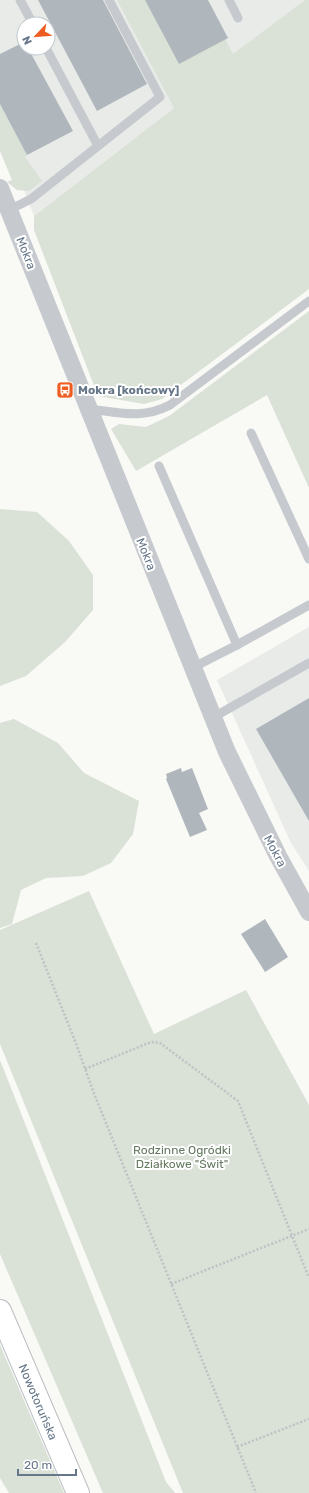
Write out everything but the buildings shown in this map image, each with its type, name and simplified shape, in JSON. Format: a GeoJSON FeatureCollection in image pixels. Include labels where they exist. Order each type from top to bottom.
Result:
{"type":"FeatureCollection","features":[{"type":"Feature","properties":{"kind":"main road","name":"Nowotoruńska"},"geometry":{"type":"LineString","coordinates":[[0,1311],[78,1493]]}},
{"type":"Feature","properties":{"kind":"street","name":"Mokra"},"geometry":{"type":"LineString","coordinates":[[0,188],[212,718],[260,822],[309,912]]}},
{"type":"Feature","properties":{"kind":"lane"},"geometry":{"type":"LineString","coordinates":[[20,0],[29,16]]}},
{"type":"Feature","properties":{"kind":"lane"},"geometry":{"type":"LineString","coordinates":[[8,210],[31,199],[160,97],[109,0]]}},
{"type":"Feature","properties":{"kind":"lane"},"geometry":{"type":"LineString","coordinates":[[229,0],[238,18]]}},
{"type":"Feature","properties":{"kind":"lane"},"geometry":{"type":"LineString","coordinates":[[50,56],[98,146]]}},
{"type":"Feature","properties":{"kind":"lane"},"geometry":{"type":"LineString","coordinates":[[88,409],[141,415],[160,410],[170,405],[309,301]]}},
{"type":"Feature","properties":{"kind":"lane"},"geometry":{"type":"LineString","coordinates":[[251,433],[309,559]]}},
{"type":"Feature","properties":{"kind":"lane"},"geometry":{"type":"LineString","coordinates":[[159,466],[237,645]]}},
{"type":"Feature","properties":{"kind":"lane"},"geometry":{"type":"LineString","coordinates":[[192,668],[309,605]]}},
{"type":"Feature","properties":{"kind":"lane"},"geometry":{"type":"LineString","coordinates":[[212,718],[309,663]]}},
{"type":"Feature","properties":{"kind":"path"},"geometry":{"type":"LineString","coordinates":[[36,943],[85,1069],[256,1493]]}},
{"type":"Feature","properties":{"kind":"path"},"geometry":{"type":"LineString","coordinates":[[85,1069],[151,1042],[160,1043],[238,1101],[309,1278]]}},
{"type":"Feature","properties":{"kind":"path"},"geometry":{"type":"LineString","coordinates":[[172,1284],[309,1229]]}},
{"type":"Feature","properties":{"kind":"path"},"geometry":{"type":"LineString","coordinates":[[238,1447],[309,1419]]}},
{"type":"Feature","properties":{"kind":"shaded area"},"geometry":{"type":"Polygon","coordinates":[[[0,0],[309,0],[309,4],[34,216],[0,128],[0,0]]]}},
{"type":"Feature","properties":{"kind":"shaded area"},"geometry":{"type":"Polygon","coordinates":[[[309,627],[309,871],[291,843],[217,680],[309,627]]]}},
{"type":"Feature","properties":{"kind":"green space"},"geometry":{"type":"Polygon","coordinates":[[[117,0],[145,0],[225,39],[233,54],[305,0],[309,0],[309,289],[162,399],[144,404],[98,396],[34,230],[34,216],[174,108],[117,0]]]}},
{"type":"Feature","properties":{"kind":"green space"},"geometry":{"type":"Polygon","coordinates":[[[0,104],[27,155],[25,157],[42,181],[29,191],[17,190],[7,182],[12,180],[0,151],[0,104]]]}},
{"type":"Feature","properties":{"kind":"green space"},"geometry":{"type":"Polygon","coordinates":[[[309,311],[309,488],[267,395],[136,471],[111,429],[119,424],[146,427],[169,416],[309,311]]]}},
{"type":"Feature","properties":{"kind":"green space"},"geometry":{"type":"Polygon","coordinates":[[[0,509],[37,512],[69,541],[93,575],[93,610],[65,642],[26,676],[0,686],[0,509]]]}},
{"type":"Feature","properties":{"kind":"green space"},"geometry":{"type":"Polygon","coordinates":[[[14,719],[58,743],[84,773],[139,801],[133,834],[111,863],[83,876],[46,878],[21,890],[12,924],[0,928],[0,723],[14,719]]]}},
{"type":"Feature","properties":{"kind":"green space","name":"Rodzinne Ogródki Działkowe \"Świt\""},"geometry":{"type":"Polygon","coordinates":[[[89,891],[154,1034],[246,990],[309,1105],[309,1493],[183,1493],[0,1044],[0,930],[89,891]]]}},
{"type":"Feature","properties":{"kind":"green space"},"geometry":{"type":"Polygon","coordinates":[[[0,1060],[166,1482],[175,1493],[103,1493],[0,1254],[0,1060]]]}},
{"type":"Feature","properties":{"kind":"green space"},"geometry":{"type":"Polygon","coordinates":[[[0,1345],[64,1493],[9,1493],[0,1478],[0,1345]]]}},
{"type":"Feature","properties":{"kind":"place","name":"Mokra [końcowy]"},"geometry":{"type":"Point","coordinates":[65,390]}}]}
